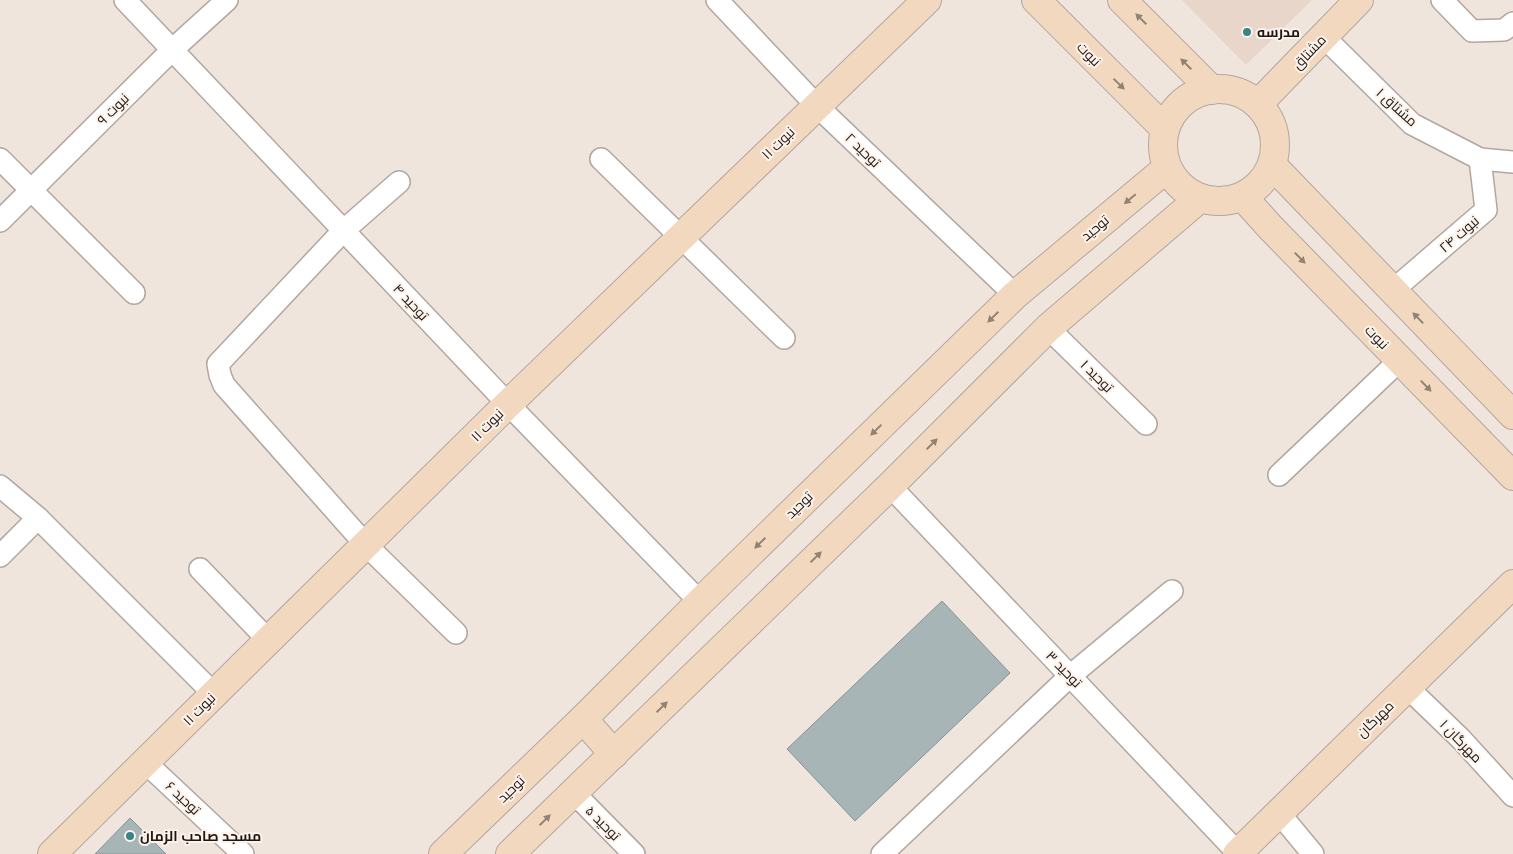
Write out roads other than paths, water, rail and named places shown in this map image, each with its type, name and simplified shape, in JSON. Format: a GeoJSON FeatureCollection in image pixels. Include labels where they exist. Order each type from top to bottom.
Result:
{"type":"FeatureCollection","features":[{"type":"Feature","properties":{"kind":"street","name":"توحید ۴"},"geometry":{"type":"LineString","coordinates":[[125,0],[508,404],[700,602]]}},
{"type":"Feature","properties":{"kind":"street","name":"نبوت ۹"},"geometry":{"type":"LineString","coordinates":[[0,221],[172,50],[228,0]]}},
{"type":"Feature","properties":{"kind":"street","name":"توحید ۲"},"geometry":{"type":"LineString","coordinates":[[717,0],[817,106],[1015,295]]}},
{"type":"Feature","properties":{"kind":"street","name":"نبوت ۱۱"},"geometry":{"type":"LineString","coordinates":[[52,854],[508,404],[927,0]]}},
{"type":"Feature","properties":{"kind":"street","name":"نبوت"},"geometry":{"type":"LineString","coordinates":[[1036,0],[1165,129]]}},
{"type":"Feature","properties":{"kind":"street"},"geometry":{"type":"LineString","coordinates":[[1122,0],[1212,90]]}},
{"type":"Feature","properties":{"kind":"street","name":"مشتاق"},"geometry":{"type":"LineString","coordinates":[[1258,104],[1359,0]]}},
{"type":"Feature","properties":{"kind":"street"},"geometry":{"type":"LineString","coordinates":[[1442,0],[1472,31],[1504,30],[1513,23]]}},
{"type":"Feature","properties":{"kind":"street","name":"مشتاق ۱"},"geometry":{"type":"LineString","coordinates":[[1324,37],[1412,124],[1480,159],[1513,162]]}},
{"type":"Feature","properties":{"kind":"street"},"geometry":{"type":"LineString","coordinates":[[1218,88],[1240,92],[1258,104],[1271,122],[1276,144],[1272,165],[1260,184],[1242,196],[1221,202],[1200,198],[1180,187],[1167,168],[1162,146],[1166,124],[1179,105],[1197,93],[1212,90],[1218,88]]}},
{"type":"Feature","properties":{"kind":"street"},"geometry":{"type":"LineString","coordinates":[[0,159],[134,293]]}},
{"type":"Feature","properties":{"kind":"street"},"geometry":{"type":"LineString","coordinates":[[601,159],[784,338]]}},
{"type":"Feature","properties":{"kind":"street","name":"نبوت ۲۴"},"geometry":{"type":"LineString","coordinates":[[1392,291],[1486,210],[1480,159]]}},
{"type":"Feature","properties":{"kind":"street"},"geometry":{"type":"LineString","coordinates":[[1272,165],[1513,416]]}},
{"type":"Feature","properties":{"kind":"street","name":"توحید"},"geometry":{"type":"LineString","coordinates":[[443,854],[1015,295],[1167,168]]}},
{"type":"Feature","properties":{"kind":"street"},"geometry":{"type":"LineString","coordinates":[[399,182],[343,231],[218,364],[224,385],[366,545],[456,634]]}},
{"type":"Feature","properties":{"kind":"street","name":"نبوت"},"geometry":{"type":"LineString","coordinates":[[1242,196],[1513,476]]}},
{"type":"Feature","properties":{"kind":"street"},"geometry":{"type":"LineString","coordinates":[[1270,227],[1301,197]]}},
{"type":"Feature","properties":{"kind":"street"},"geometry":{"type":"LineString","coordinates":[[510,854],[890,486],[1048,328],[1200,198]]}},
{"type":"Feature","properties":{"kind":"street","name":"توحید ۱"},"geometry":{"type":"LineString","coordinates":[[1048,328],[1146,424]]}},
{"type":"Feature","properties":{"kind":"street"},"geometry":{"type":"LineString","coordinates":[[1279,475],[1400,360]]}},
{"type":"Feature","properties":{"kind":"street"},"geometry":{"type":"LineString","coordinates":[[0,486],[38,518],[214,694]]}},
{"type":"Feature","properties":{"kind":"street","name":"توحید ۳"},"geometry":{"type":"LineString","coordinates":[[890,486],[1238,853]]}},
{"type":"Feature","properties":{"kind":"street"},"geometry":{"type":"LineString","coordinates":[[0,556],[38,518]]}},
{"type":"Feature","properties":{"kind":"street"},"geometry":{"type":"LineString","coordinates":[[200,569],[269,640]]}},
{"type":"Feature","properties":{"kind":"street","name":"مهرگان"},"geometry":{"type":"LineString","coordinates":[[1238,853],[1513,584]]}},
{"type":"Feature","properties":{"kind":"street"},"geometry":{"type":"LineString","coordinates":[[882,854],[1070,676],[1172,591]]}},
{"type":"Feature","properties":{"kind":"street","name":"مهرگان ۱"},"geometry":{"type":"LineString","coordinates":[[1407,687],[1460,739],[1513,796]]}},
{"type":"Feature","properties":{"kind":"street"},"geometry":{"type":"LineString","coordinates":[[583,719],[614,754]]}},
{"type":"Feature","properties":{"kind":"street","name":"توحید ۶"},"geometry":{"type":"LineString","coordinates":[[145,762],[243,854]]}},
{"type":"Feature","properties":{"kind":"street","name":"توحید ۵"},"geometry":{"type":"LineString","coordinates":[[573,792],[634,854]]}},
{"type":"Feature","properties":{"kind":"street"},"geometry":{"type":"LineString","coordinates":[[1278,813],[1313,854]]}},
{"type":"Feature","properties":{"kind":"place","name":"مدرسه"},"geometry":{"type":"Point","coordinates":[1247,32]}},
{"type":"Feature","properties":{"kind":"place","name":"مسجد صاحب الزمان"},"geometry":{"type":"Point","coordinates":[130,836]}}]}
